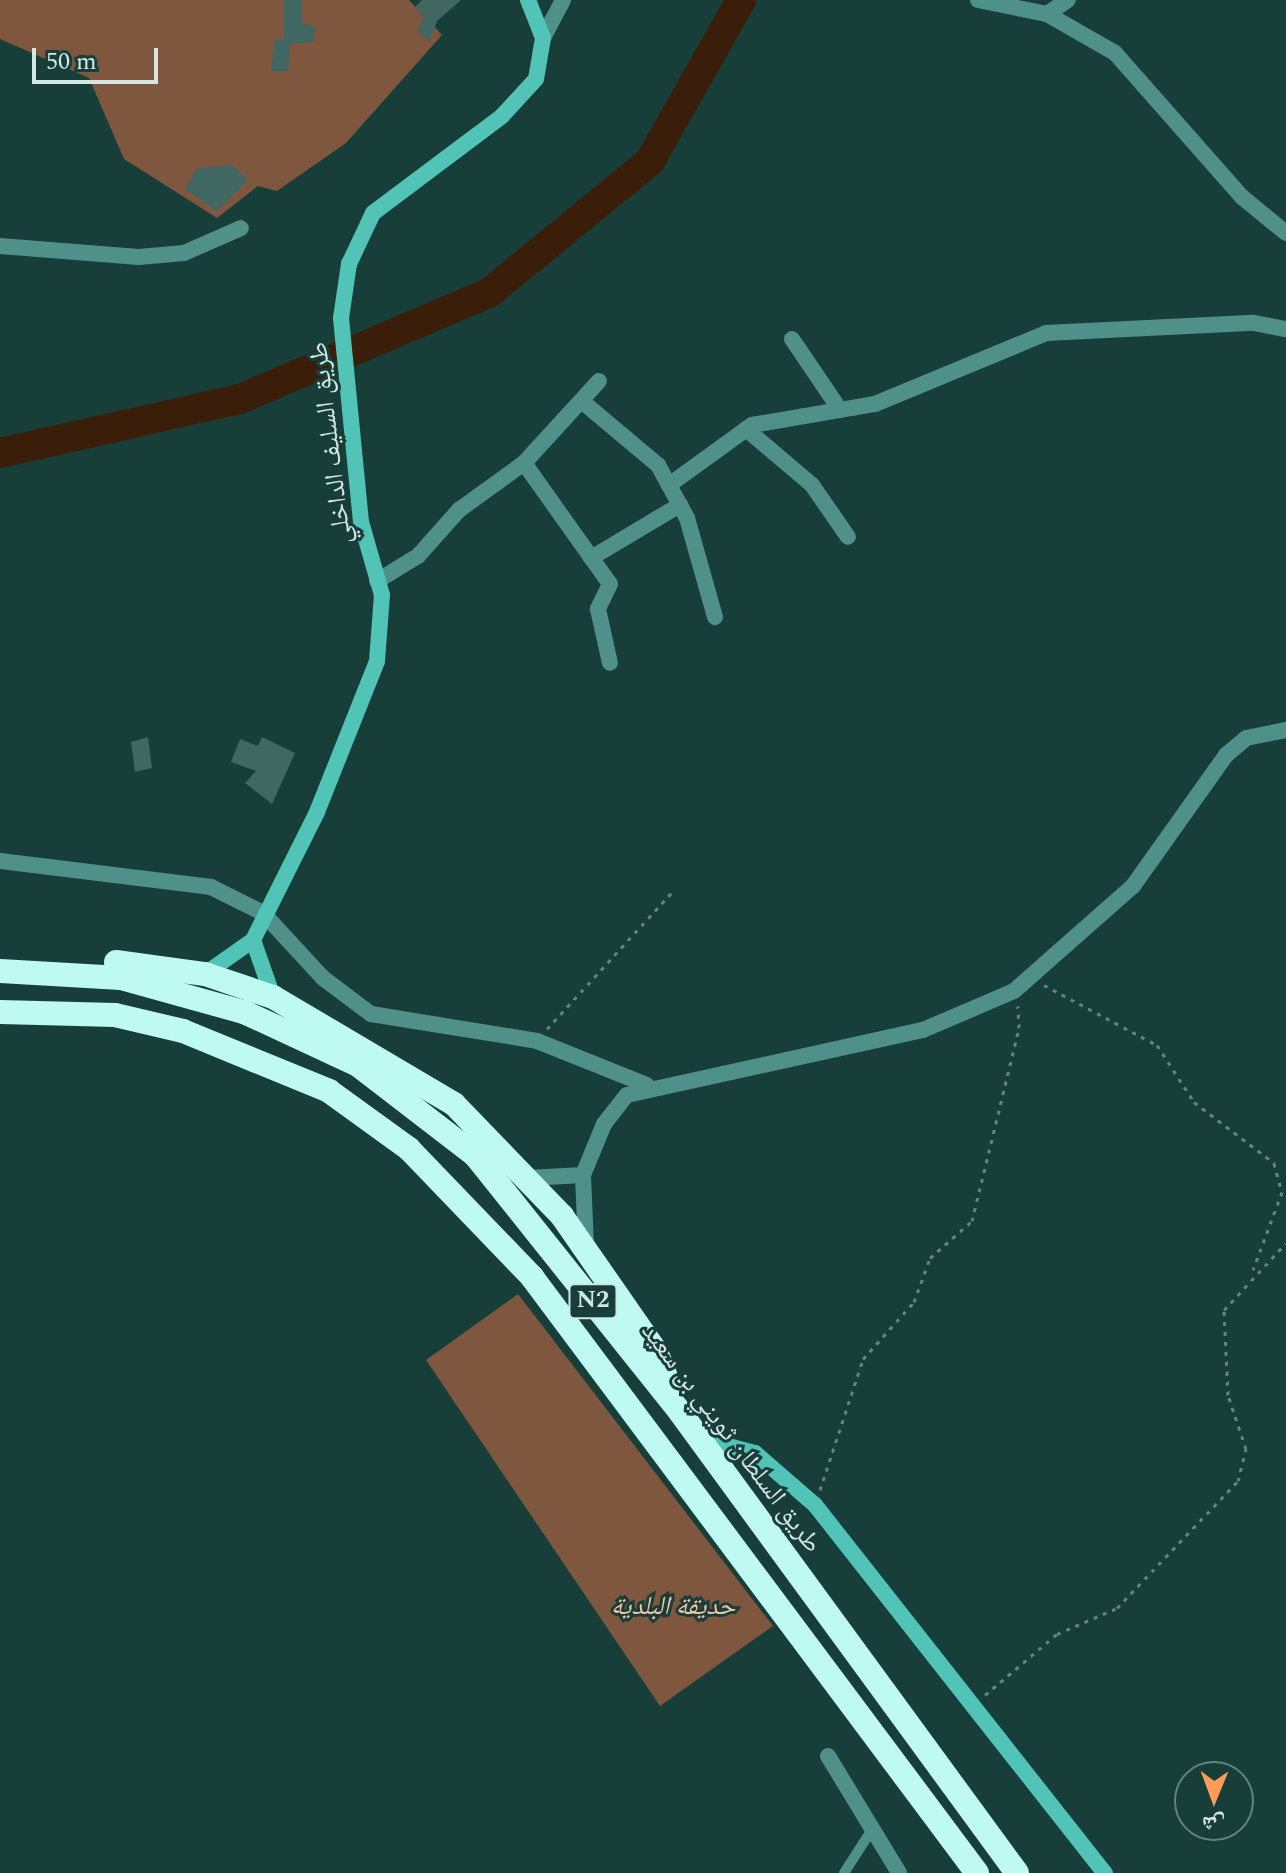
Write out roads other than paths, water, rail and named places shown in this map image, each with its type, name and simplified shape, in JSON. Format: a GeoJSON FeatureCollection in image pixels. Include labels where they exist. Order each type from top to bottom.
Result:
{"type":"FeatureCollection","features":[{"type":"Feature","properties":{"kind":"highway"},"geometry":{"type":"LineString","coordinates":[[0,959],[66,956],[205,974],[273,997],[420,1080],[528,1178],[586,1247],[656,1351],[680,1412]]}},
{"type":"Feature","properties":{"kind":"highway","name":"طريق السلطان ثويني بن سعيد"},"geometry":{"type":"LineString","coordinates":[[0,971],[68,971],[193,994],[358,1065],[432,1116],[510,1191],[680,1412],[1017,1873]]}},
{"type":"Feature","properties":{"kind":"highway","name":"N2"},"geometry":{"type":"LineString","coordinates":[[0,1012],[115,1015],[183,1031],[329,1091],[409,1149],[532,1277],[977,1873]]}},
{"type":"Feature","properties":{"kind":"street"},"geometry":{"type":"LineString","coordinates":[[528,0],[543,38]]}},
{"type":"Feature","properties":{"kind":"street"},"geometry":{"type":"LineString","coordinates":[[543,38],[563,0]]}},
{"type":"Feature","properties":{"kind":"street"},"geometry":{"type":"LineString","coordinates":[[978,0],[1047,14],[1115,53],[1242,197],[1286,233]]}},
{"type":"Feature","properties":{"kind":"street"},"geometry":{"type":"LineString","coordinates":[[1047,14],[1068,0]]}},
{"type":"Feature","properties":{"kind":"street","name":"طريق السليف الداخلي"},"geometry":{"type":"LineString","coordinates":[[253,940],[263,913],[317,812],[369,689],[381,635],[377,581],[361,522],[341,318],[349,264],[373,213],[435,160],[527,93],[543,38]]}},
{"type":"Feature","properties":{"kind":"street"},"geometry":{"type":"LineString","coordinates":[[0,246],[139,257],[184,253],[241,228]]}},
{"type":"Feature","properties":{"kind":"street"},"geometry":{"type":"LineString","coordinates":[[669,485],[746,429],[792,413],[875,404],[1046,333],[1254,323],[1286,329]]}},
{"type":"Feature","properties":{"kind":"street"},"geometry":{"type":"LineString","coordinates":[[792,339],[840,410]]}},
{"type":"Feature","properties":{"kind":"street"},"geometry":{"type":"LineString","coordinates":[[377,581],[418,556],[459,510],[524,463],[584,403],[599,381]]}},
{"type":"Feature","properties":{"kind":"street"},"geometry":{"type":"LineString","coordinates":[[584,403],[658,465],[680,505],[715,617]]}},
{"type":"Feature","properties":{"kind":"street"},"geometry":{"type":"LineString","coordinates":[[746,429],[812,485],[848,537]]}},
{"type":"Feature","properties":{"kind":"street"},"geometry":{"type":"LineString","coordinates":[[524,463],[610,584],[598,609],[610,663]]}},
{"type":"Feature","properties":{"kind":"street"},"geometry":{"type":"LineString","coordinates":[[591,558],[680,505]]}},
{"type":"Feature","properties":{"kind":"street"},"geometry":{"type":"LineString","coordinates":[[586,1247],[583,1175],[611,1113],[647,1085],[923,1030],[1014,991],[1133,886],[1226,755],[1246,738],[1286,730]]}},
{"type":"Feature","properties":{"kind":"street"},"geometry":{"type":"LineString","coordinates":[[0,861],[158,877],[211,887],[263,913],[323,978],[371,1014],[537,1041],[647,1085]]}},
{"type":"Feature","properties":{"kind":"street"},"geometry":{"type":"LineString","coordinates":[[205,974],[253,940],[273,997]]}},
{"type":"Feature","properties":{"kind":"street"},"geometry":{"type":"LineString","coordinates":[[528,1178],[583,1175]]}},
{"type":"Feature","properties":{"kind":"street"},"geometry":{"type":"LineString","coordinates":[[697,1438],[755,1453],[815,1505],[977,1703],[1105,1873]]}},
{"type":"Feature","properties":{"kind":"street"},"geometry":{"type":"LineString","coordinates":[[828,1756],[899,1873]]}},
{"type":"Feature","properties":{"kind":"lane"},"geometry":{"type":"LineString","coordinates":[[844,1873],[871,1831]]}},
{"type":"Feature","properties":{"kind":"waterway"},"geometry":{"type":"LineString","coordinates":[[0,453],[240,399],[489,293],[650,161],[741,0]]}},
{"type":"Feature","properties":{"kind":"park label","name":"حديقة البلدية"},"geometry":{"type":"Point","coordinates":[673,1607]}}]}
